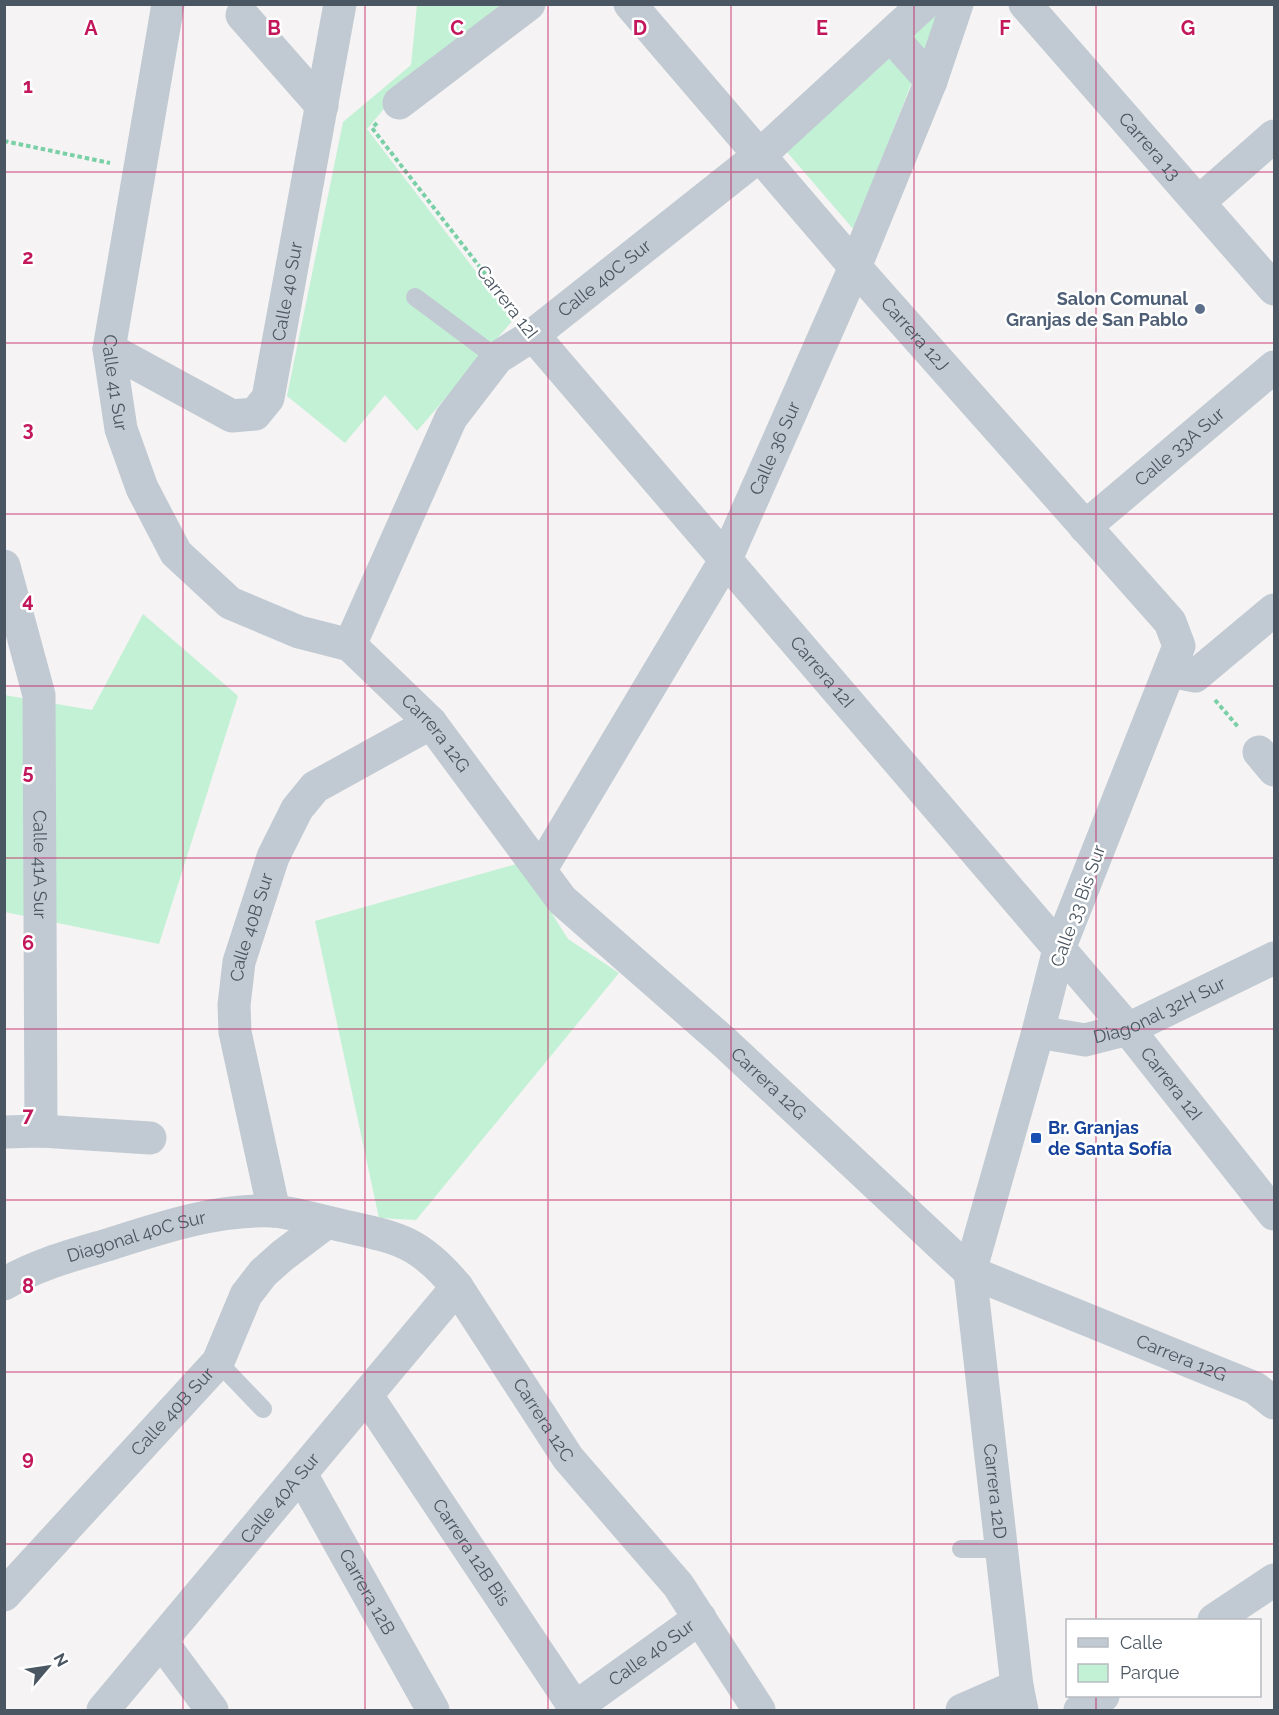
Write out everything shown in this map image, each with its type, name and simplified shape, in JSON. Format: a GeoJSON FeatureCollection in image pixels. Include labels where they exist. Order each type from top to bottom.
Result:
{"type":"FeatureCollection","features":[{"type":"Feature","properties":{"kind":"street","name":"Calle 41 Sur"},"geometry":{"type":"LineString","coordinates":[[168,4],[109,349],[121,429],[142,488],[176,554],[230,603],[298,632],[350,645]]}},
{"type":"Feature","properties":{"kind":"street","name":"Calle 40 Sur"},"geometry":{"type":"LineString","coordinates":[[109,349],[232,416],[255,414],[268,398],[340,4]]}},
{"type":"Feature","properties":{"kind":"street"},"geometry":{"type":"LineString","coordinates":[[399,103],[529,4]]}},
{"type":"Feature","properties":{"kind":"street","name":"Carrera 12J"},"geometry":{"type":"LineString","coordinates":[[630,4],[855,267],[1170,622],[1179,646],[1183,674]]}},
{"type":"Feature","properties":{"kind":"street","name":"Calle 40C Sur"},"geometry":{"type":"LineString","coordinates":[[350,645],[451,418],[497,358],[533,335],[760,155],[924,4]]}},
{"type":"Feature","properties":{"kind":"street","name":"Calle 36 Sur"},"geometry":{"type":"LineString","coordinates":[[541,869],[726,559],[855,267],[931,81],[957,4]]}},
{"type":"Feature","properties":{"kind":"street","name":"Carrera 13"},"geometry":{"type":"LineString","coordinates":[[1025,4],[1275,289]]}},
{"type":"Feature","properties":{"kind":"street"},"geometry":{"type":"LineString","coordinates":[[242,15],[322,106]]}},
{"type":"Feature","properties":{"kind":"street"},"geometry":{"type":"LineString","coordinates":[[891,36],[931,81]]}},
{"type":"Feature","properties":{"kind":"street"},"geometry":{"type":"LineString","coordinates":[[1199,202],[1275,136]]}},
{"type":"Feature","properties":{"kind":"street","name":"Carrera 12I"},"geometry":{"type":"LineString","coordinates":[[533,335],[1128,1029],[1275,1214]]}},
{"type":"Feature","properties":{"kind":"street","name":"Calle 33A Sur"},"geometry":{"type":"LineString","coordinates":[[1085,527],[1275,368]]}},
{"type":"Feature","properties":{"kind":"street","name":"Calle 41A Sur"},"geometry":{"type":"LineString","coordinates":[[4,566],[39,695],[42,1131]]}},
{"type":"Feature","properties":{"kind":"street","name":"Calle 33 Bis Sur"},"geometry":{"type":"LineString","coordinates":[[970,1272],[1038,1032],[1059,949],[1183,674],[1275,610]]}},
{"type":"Feature","properties":{"kind":"street","name":"Carrera 12G"},"geometry":{"type":"LineString","coordinates":[[350,645],[431,723],[562,900],[732,1050],[970,1272],[1255,1388],[1275,1403]]}},
{"type":"Feature","properties":{"kind":"street","name":"Calle 40B Sur"},"geometry":{"type":"LineString","coordinates":[[274,1211],[235,1032],[234,1005],[239,962],[273,857],[297,809],[315,788],[431,723]]}},
{"type":"Feature","properties":{"kind":"street","name":"Diagonal 32H Sur"},"geometry":{"type":"LineString","coordinates":[[1038,1032],[1085,1040],[1128,1029],[1275,958]]}},
{"type":"Feature","properties":{"kind":"street"},"geometry":{"type":"LineString","coordinates":[[4,1132],[42,1131],[150,1138]]}},
{"type":"Feature","properties":{"kind":"street","name":"Carrera 12C"},"geometry":{"type":"LineString","coordinates":[[274,1211],[390,1236],[420,1250],[441,1268],[457,1287],[568,1458],[678,1585],[759,1710]]}},
{"type":"Feature","properties":{"kind":"street","name":"Diagonal 40C Sur"},"geometry":{"type":"LineString","coordinates":[[4,1284],[64,1258],[190,1220],[227,1214],[274,1211]]}},
{"type":"Feature","properties":{"kind":"street","name":"Calle 40B Sur"},"geometry":{"type":"LineString","coordinates":[[4,1595],[218,1362],[246,1295],[263,1273],[327,1222]]}},
{"type":"Feature","properties":{"kind":"street","name":"Carrera 12D"},"geometry":{"type":"LineString","coordinates":[[970,1272],[1020,1698]]}},
{"type":"Feature","properties":{"kind":"street","name":"Calle 40A Sur"},"geometry":{"type":"LineString","coordinates":[[103,1710],[457,1287]]}},
{"type":"Feature","properties":{"kind":"street","name":"Carrera 12B Bis"},"geometry":{"type":"LineString","coordinates":[[367,1396],[574,1709]]}},
{"type":"Feature","properties":{"kind":"street","name":"Carrera 12B"},"geometry":{"type":"LineString","coordinates":[[301,1474],[429,1709]]}},
{"type":"Feature","properties":{"kind":"street"},"geometry":{"type":"LineString","coordinates":[[1216,1619],[1275,1580]]}},
{"type":"Feature","properties":{"kind":"street","name":"Calle 40 Sur"},"geometry":{"type":"LineString","coordinates":[[574,1709],[700,1618]]}},
{"type":"Feature","properties":{"kind":"street"},"geometry":{"type":"LineString","coordinates":[[160,1641],[212,1710]]}},
{"type":"Feature","properties":{"kind":"street"},"geometry":{"type":"LineString","coordinates":[[1080,1710],[1100,1697]]}},
{"type":"Feature","properties":{"kind":"street"},"geometry":{"type":"LineString","coordinates":[[962,1710],[1020,1698]]}},
{"type":"Feature","properties":{"kind":"lane"},"geometry":{"type":"LineString","coordinates":[[414,297],[497,358]]}},
{"type":"Feature","properties":{"kind":"lane"},"geometry":{"type":"LineString","coordinates":[[218,1362],[263,1410]]}},
{"type":"Feature","properties":{"kind":"lane"},"geometry":{"type":"LineString","coordinates":[[961,1549],[1002,1548]]}},
{"type":"Feature","properties":{"kind":"path","name":"Carrera 12I"},"geometry":{"type":"LineString","coordinates":[[372,128],[533,335]]}},
{"type":"Feature","properties":{"kind":"path"},"geometry":{"type":"LineString","coordinates":[[4,141],[139,168]]}},
{"type":"Feature","properties":{"kind":"path"},"geometry":{"type":"LineString","coordinates":[[1183,674],[1267,761]]}},
{"type":"Feature","properties":{"kind":"green space"},"geometry":{"type":"Polygon","coordinates":[[[417,5],[500,5],[400,90],[367,129],[513,320],[417,431],[385,395],[345,443],[287,396],[343,122],[411,65],[417,5]]]}},
{"type":"Feature","properties":{"kind":"green space"},"geometry":{"type":"Polygon","coordinates":[[[941,8],[854,230],[787,152],[941,8]]]}},
{"type":"Feature","properties":{"kind":"green space"},"geometry":{"type":"Polygon","coordinates":[[[143,614],[238,696],[159,944],[5,912],[4,695],[92,710],[143,614]]]}},
{"type":"Feature","properties":{"kind":"green space"},"geometry":{"type":"Polygon","coordinates":[[[520,863],[568,939],[619,973],[416,1220],[379,1218],[315,921],[520,863]]]}},
{"type":"Feature","properties":{"kind":"place","name":"Salon Comunal Granjas de San Pablo"},"geometry":{"type":"Point","coordinates":[1200,309]}},
{"type":"Feature","properties":{"kind":"place","name":"Br. Granjas de Santa Sofía"},"geometry":{"type":"Point","coordinates":[1036,1138]}}]}
